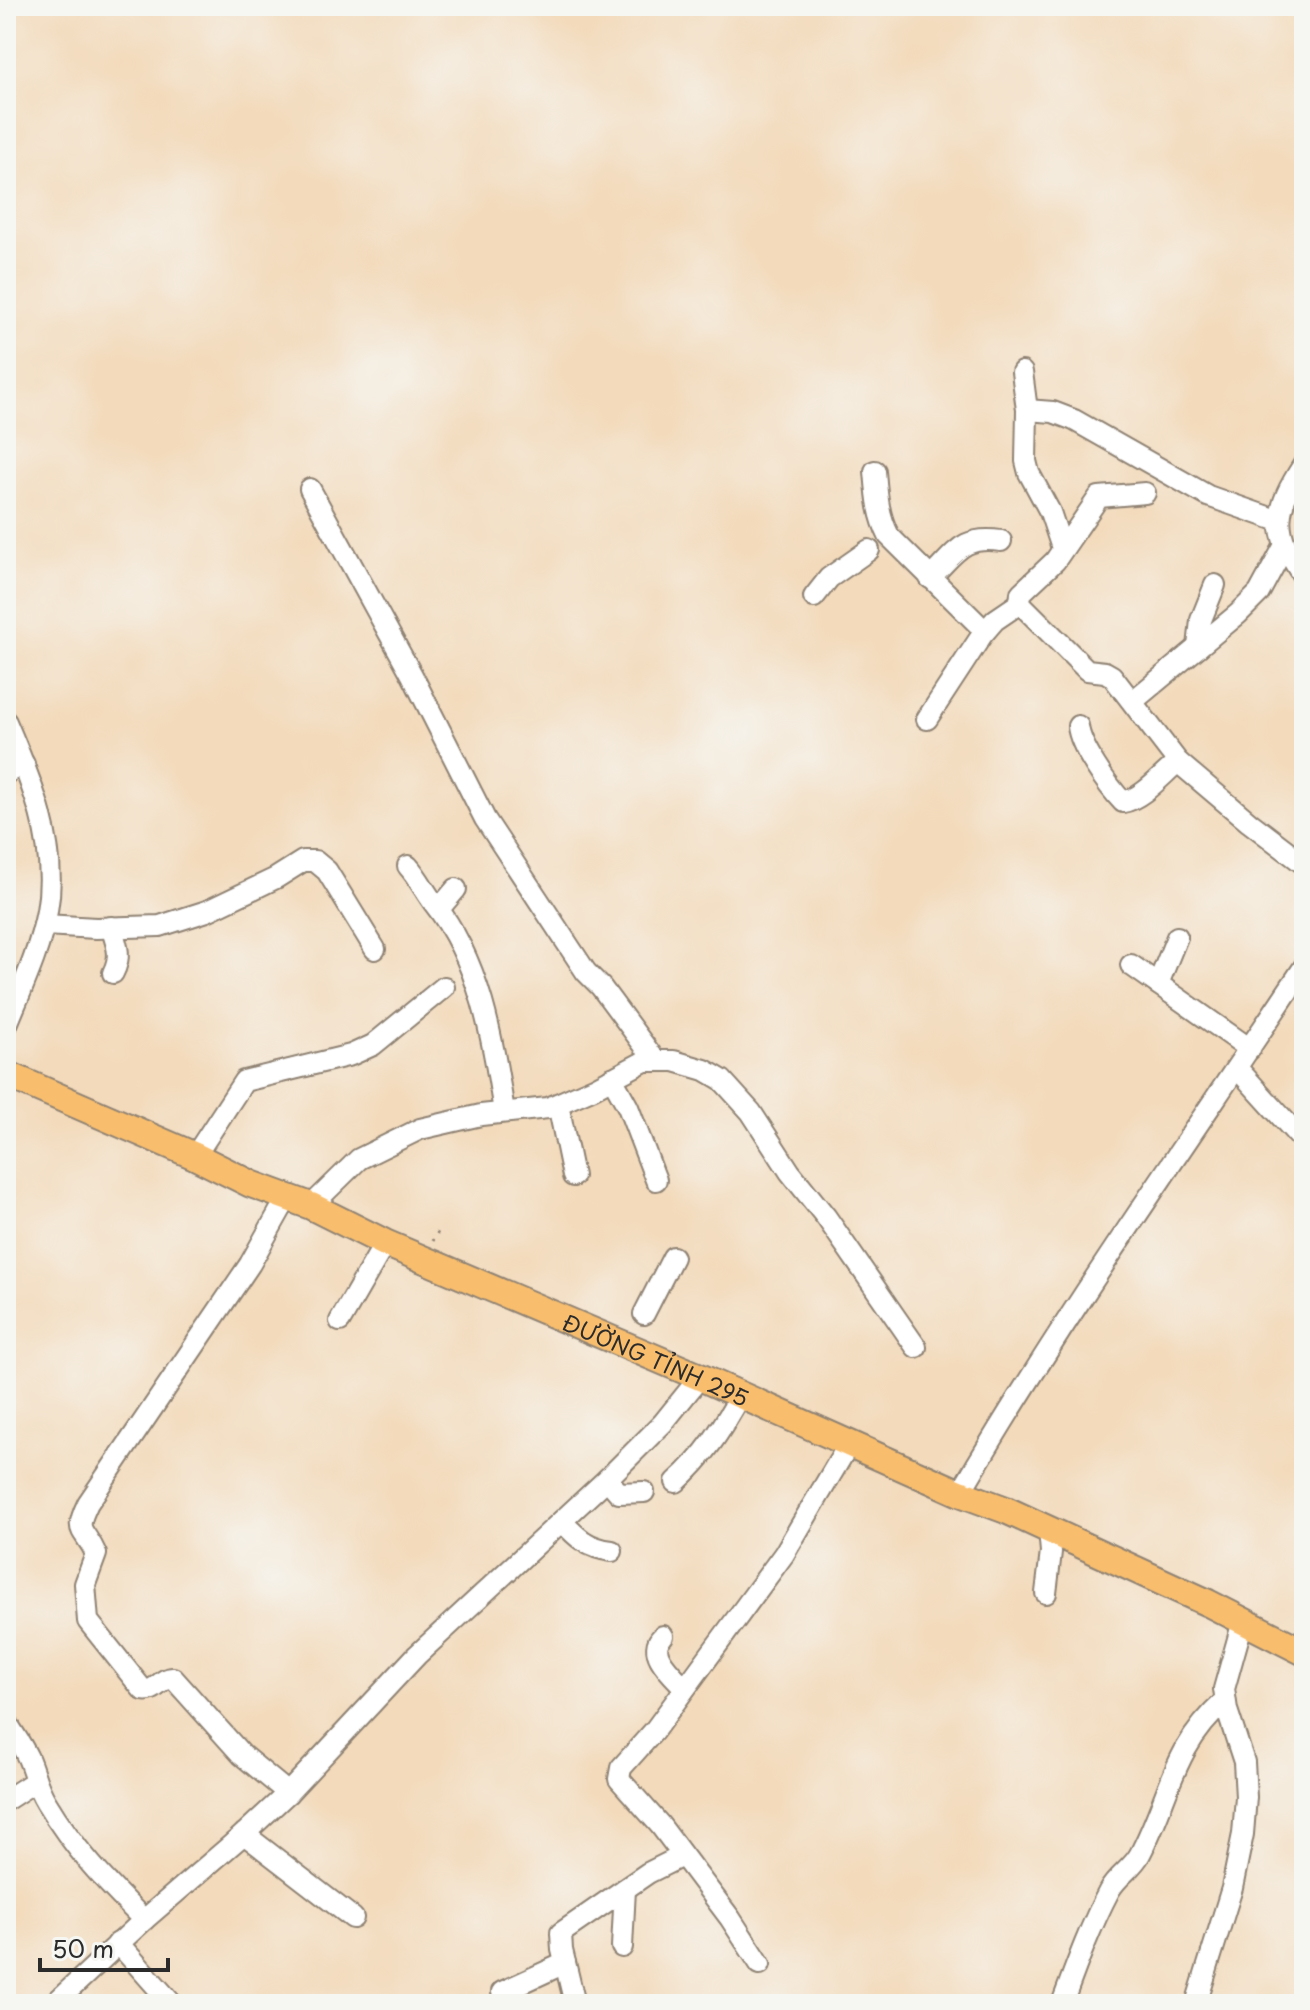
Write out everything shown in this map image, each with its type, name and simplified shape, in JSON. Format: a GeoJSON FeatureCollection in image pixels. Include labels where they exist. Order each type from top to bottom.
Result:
{"type":"FeatureCollection","features":[{"type":"Feature","properties":{"kind":"main road","name":"ĐƯỜNG TỈNH 295"},"geometry":{"type":"LineString","coordinates":[[6,1074],[195,1156],[251,1184],[299,1202],[385,1243],[635,1329],[700,1377],[1049,1530],[1243,1621],[1301,1644]]}},
{"type":"Feature","properties":{"kind":"street"},"geometry":{"type":"LineString","coordinates":[[1022,372],[1027,410],[1026,461],[1050,512],[1062,548]]}},
{"type":"Feature","properties":{"kind":"street"},"geometry":{"type":"LineString","coordinates":[[1027,410],[1053,412],[1074,420],[1208,496],[1279,521]]}},
{"type":"Feature","properties":{"kind":"street"},"geometry":{"type":"LineString","coordinates":[[1304,464],[1288,489],[1278,525],[1285,545],[1304,577]]}},
{"type":"Feature","properties":{"kind":"street"},"geometry":{"type":"LineString","coordinates":[[814,597],[829,578],[879,543],[883,524],[875,471]]}},
{"type":"Feature","properties":{"kind":"street"},"geometry":{"type":"LineString","coordinates":[[310,489],[412,675],[485,819],[586,972],[601,987],[655,1060]]}},
{"type":"Feature","properties":{"kind":"street"},"geometry":{"type":"LineString","coordinates":[[1020,603],[1021,593],[1055,561],[1099,497],[1145,493]]}},
{"type":"Feature","properties":{"kind":"street"},"geometry":{"type":"LineString","coordinates":[[930,578],[966,543],[976,539],[1001,541]]}},
{"type":"Feature","properties":{"kind":"street"},"geometry":{"type":"LineString","coordinates":[[879,543],[930,578],[985,631]]}},
{"type":"Feature","properties":{"kind":"street"},"geometry":{"type":"LineString","coordinates":[[1133,701],[1259,593],[1285,545]]}},
{"type":"Feature","properties":{"kind":"street"},"geometry":{"type":"LineString","coordinates":[[1198,647],[1201,620],[1215,585]]}},
{"type":"Feature","properties":{"kind":"street"},"geometry":{"type":"LineString","coordinates":[[927,719],[985,631],[1020,603]]}},
{"type":"Feature","properties":{"kind":"street"},"geometry":{"type":"LineString","coordinates":[[1020,603],[1087,670],[1112,676],[1178,762],[1304,864]]}},
{"type":"Feature","properties":{"kind":"street"},"geometry":{"type":"LineString","coordinates":[[6,722],[15,768],[44,823],[49,868],[45,925],[6,1027]]}},
{"type":"Feature","properties":{"kind":"street"},"geometry":{"type":"LineString","coordinates":[[1078,726],[1079,734],[1095,763],[1123,802],[1128,802],[1178,762]]}},
{"type":"Feature","properties":{"kind":"street"},"geometry":{"type":"LineString","coordinates":[[45,925],[160,926],[207,911],[276,878],[303,861],[315,861],[327,871],[375,949]]}},
{"type":"Feature","properties":{"kind":"street"},"geometry":{"type":"LineString","coordinates":[[408,866],[439,909],[483,1003],[492,1035],[504,1112]]}},
{"type":"Feature","properties":{"kind":"street"},"geometry":{"type":"LineString","coordinates":[[439,909],[456,889]]}},
{"type":"Feature","properties":{"kind":"street"},"geometry":{"type":"LineString","coordinates":[[111,927],[119,952],[119,962],[113,973]]}},
{"type":"Feature","properties":{"kind":"street"},"geometry":{"type":"LineString","coordinates":[[1158,984],[1177,937]]}},
{"type":"Feature","properties":{"kind":"street"},"geometry":{"type":"LineString","coordinates":[[1131,965],[1250,1049]]}},
{"type":"Feature","properties":{"kind":"street"},"geometry":{"type":"LineString","coordinates":[[960,1493],[1005,1418],[1304,967]]}},
{"type":"Feature","properties":{"kind":"street"},"geometry":{"type":"LineString","coordinates":[[195,1156],[244,1081],[351,1055],[373,1045],[444,987]]}},
{"type":"Feature","properties":{"kind":"street"},"geometry":{"type":"LineString","coordinates":[[288,1793],[242,1755],[173,1678],[166,1678],[150,1691],[143,1690],[113,1655],[88,1621],[85,1584],[96,1554],[81,1531],[79,1522],[88,1503],[250,1264],[299,1202],[359,1159],[439,1123],[548,1108],[645,1061],[674,1061],[705,1070],[722,1080],[751,1112],[790,1172],[826,1217],[916,1347]]}},
{"type":"Feature","properties":{"kind":"street"},"geometry":{"type":"LineString","coordinates":[[1237,1068],[1304,1142]]}},
{"type":"Feature","properties":{"kind":"street"},"geometry":{"type":"LineString","coordinates":[[612,1078],[628,1107],[656,1180]]}},
{"type":"Feature","properties":{"kind":"street"},"geometry":{"type":"LineString","coordinates":[[558,1104],[573,1176]]}},
{"type":"Feature","properties":{"kind":"street"},"geometry":{"type":"LineString","coordinates":[[340,1321],[385,1243]]}},
{"type":"Feature","properties":{"kind":"street"},"geometry":{"type":"LineString","coordinates":[[635,1329],[673,1257]]}},
{"type":"Feature","properties":{"kind":"street"},"geometry":{"type":"LineString","coordinates":[[54,2004],[118,1943],[288,1793],[417,1655],[663,1423],[700,1377]]}},
{"type":"Feature","properties":{"kind":"street"},"geometry":{"type":"LineString","coordinates":[[676,1482],[716,1440],[741,1395]]}},
{"type":"Feature","properties":{"kind":"street"},"geometry":{"type":"LineString","coordinates":[[760,1964],[730,1918],[660,1825],[619,1779],[621,1768],[654,1731],[784,1554],[849,1444]]}},
{"type":"Feature","properties":{"kind":"street"},"geometry":{"type":"LineString","coordinates":[[607,1479],[619,1493],[644,1492]]}},
{"type":"Feature","properties":{"kind":"street"},"geometry":{"type":"LineString","coordinates":[[562,1521],[580,1541],[597,1549],[612,1551]]}},
{"type":"Feature","properties":{"kind":"street"},"geometry":{"type":"LineString","coordinates":[[1046,1593],[1051,1552],[1049,1530]]}},
{"type":"Feature","properties":{"kind":"street"},"geometry":{"type":"LineString","coordinates":[[1196,2004],[1232,1888],[1243,1834],[1246,1797],[1244,1762],[1224,1689],[1243,1621]]}},
{"type":"Feature","properties":{"kind":"street"},"geometry":{"type":"LineString","coordinates":[[663,1636],[656,1642],[655,1648],[685,1688]]}},
{"type":"Feature","properties":{"kind":"street"},"geometry":{"type":"LineString","coordinates":[[1062,2004],[1099,1912],[1111,1889],[1140,1855],[1168,1784],[1191,1737],[1225,1701]]}},
{"type":"Feature","properties":{"kind":"street"},"geometry":{"type":"LineString","coordinates":[[6,1721],[26,1753],[35,1773],[34,1782],[47,1804],[92,1868],[144,1920]]}},
{"type":"Feature","properties":{"kind":"street"},"geometry":{"type":"LineString","coordinates":[[6,1800],[34,1782]]}},
{"type":"Feature","properties":{"kind":"street"},"geometry":{"type":"LineString","coordinates":[[244,1834],[353,1918]]}},
{"type":"Feature","properties":{"kind":"street"},"geometry":{"type":"LineString","coordinates":[[575,2004],[561,1933],[648,1873],[682,1856]]}},
{"type":"Feature","properties":{"kind":"street"},"geometry":{"type":"LineString","coordinates":[[622,1947],[625,1889]]}},
{"type":"Feature","properties":{"kind":"street"},"geometry":{"type":"LineString","coordinates":[[118,1943],[172,2004]]}},
{"type":"Feature","properties":{"kind":"street"},"geometry":{"type":"LineString","coordinates":[[502,1992],[565,1963]]}}]}
